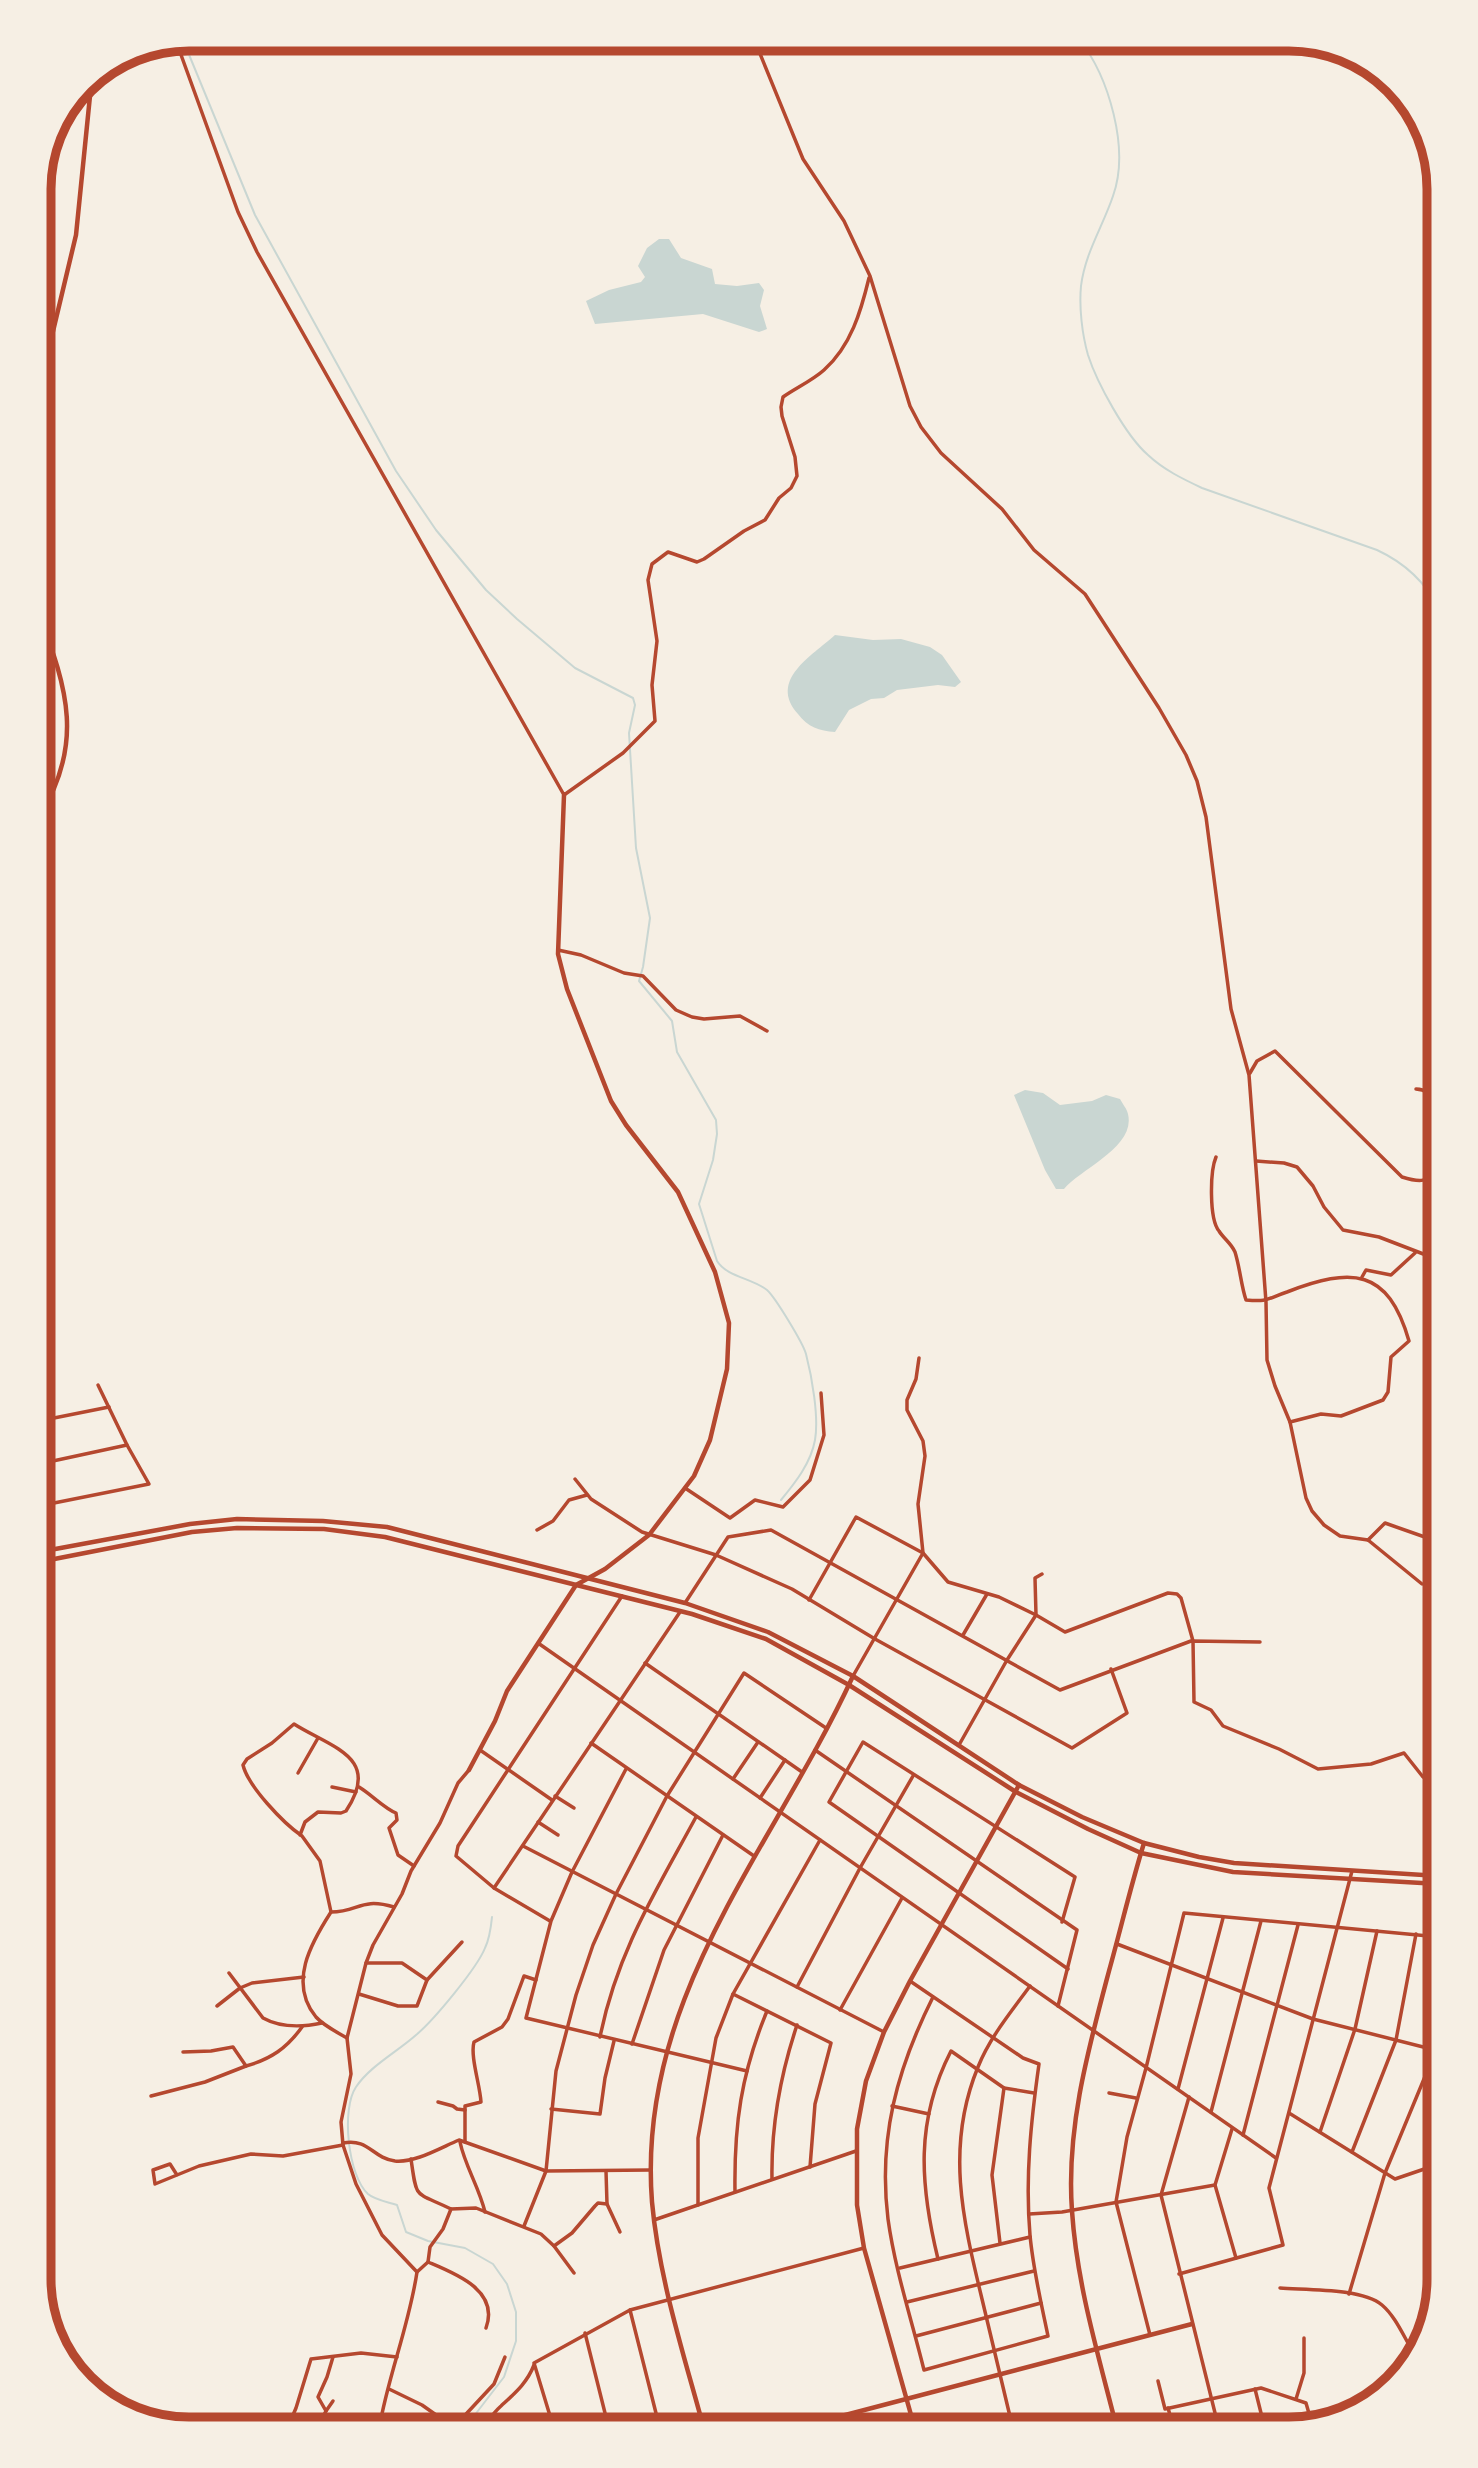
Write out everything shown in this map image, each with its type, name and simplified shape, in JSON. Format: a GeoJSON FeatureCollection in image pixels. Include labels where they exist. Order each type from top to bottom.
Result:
{"type":"FeatureCollection","features":[{"type":"Feature","properties":{"kind":"street"},"geometry":{"type":"LineString","coordinates":[[180,51],[238,212],[257,253],[564,795],[558,950],[567,989],[611,1101],[626,1125],[678,1192],[715,1272],[729,1323],[726,1369],[710,1440],[694,1476],[649,1535],[605,1569],[576,1585],[507,1691],[480,1750],[458,1783],[440,1824],[414,1866],[366,1963],[347,2038],[351,2074],[341,2122],[343,2144],[356,2184],[382,2235],[417,2272]]}},
{"type":"Feature","properties":{"kind":"street"},"geometry":{"type":"LineString","coordinates":[[759,51],[803,159],[844,221],[870,276],[910,406],[921,427],[941,453],[1002,509],[1034,550],[1085,594],[1159,708],[1186,755],[1197,781],[1206,817],[1231,1009],[1248,1075],[1266,1301],[1267,1360],[1290,1422],[1306,1498],[1312,1511],[1324,1525],[1340,1536],[1368,1540],[1422,1584]]}},
{"type":"Feature","properties":{"kind":"street"},"geometry":{"type":"LineString","coordinates":[[51,340],[76,235],[90,92]]}},
{"type":"Feature","properties":{"kind":"street"},"geometry":{"type":"LineString","coordinates":[[564,795],[623,753],[655,721],[652,685],[657,641],[648,580],[652,564],[668,552],[697,562],[704,559],[765,520],[779,498],[791,488],[797,476],[795,457],[782,416],[783,397],[824,370],[836,355],[859,317],[870,276]]}},
{"type":"Feature","properties":{"kind":"street"},"geometry":{"type":"LineString","coordinates":[[51,649],[62,680],[67,712],[67,740],[62,770],[51,797]]}},
{"type":"Feature","properties":{"kind":"street"},"geometry":{"type":"LineString","coordinates":[[558,950],[581,955],[624,973],[643,976],[676,1010],[684,1014],[704,1019],[740,1016],[767,1031]]}},
{"type":"Feature","properties":{"kind":"street"},"geometry":{"type":"LineString","coordinates":[[1248,1075],[1257,1061],[1275,1051],[1402,1177],[1417,1182],[1427,1181]]}},
{"type":"Feature","properties":{"kind":"street"},"geometry":{"type":"LineString","coordinates":[[1416,1088],[1427,1092]]}},
{"type":"Feature","properties":{"kind":"street"},"geometry":{"type":"LineString","coordinates":[[1216,1157],[1213,1165],[1213,1220],[1234,1251],[1246,1300],[1266,1301],[1314,1283],[1345,1277],[1362,1277],[1376,1283],[1391,1300],[1402,1318],[1409,1341],[1391,1357],[1388,1392],[1383,1399],[1341,1416],[1321,1414],[1290,1422]]}},
{"type":"Feature","properties":{"kind":"street"},"geometry":{"type":"LineString","coordinates":[[1256,1161],[1297,1167],[1343,1230],[1379,1237],[1427,1256]]}},
{"type":"Feature","properties":{"kind":"street"},"geometry":{"type":"LineString","coordinates":[[1362,1277],[1366,1270],[1391,1275],[1416,1253]]}},
{"type":"Feature","properties":{"kind":"street"},"geometry":{"type":"LineString","coordinates":[[701,2417],[670,2300],[654,2220],[651,2171],[657,2100],[667,2052],[685,1993],[708,1942],[923,1553],[918,1504],[925,1456],[923,1441],[907,1410],[907,1400],[916,1379],[919,1358]]}},
{"type":"Feature","properties":{"kind":"street"},"geometry":{"type":"LineString","coordinates":[[51,1504],[149,1484],[98,1385]]}},
{"type":"Feature","properties":{"kind":"street"},"geometry":{"type":"LineString","coordinates":[[685,1488],[730,1518],[755,1500],[783,1507],[810,1480],[824,1435],[821,1393]]}},
{"type":"Feature","properties":{"kind":"street"},"geometry":{"type":"LineString","coordinates":[[51,1419],[109,1407]]}},
{"type":"Feature","properties":{"kind":"street"},"geometry":{"type":"LineString","coordinates":[[51,1461],[127,1445]]}},
{"type":"Feature","properties":{"kind":"street"},"geometry":{"type":"LineString","coordinates":[[575,1479],[587,1495],[649,1535],[716,1555],[792,1589],[875,1639],[1072,1748],[1127,1713],[1111,1670]]}},
{"type":"Feature","properties":{"kind":"street"},"geometry":{"type":"LineString","coordinates":[[537,1530],[553,1521],[569,1500],[587,1495]]}},
{"type":"Feature","properties":{"kind":"street"},"geometry":{"type":"LineString","coordinates":[[809,1600],[856,1517],[923,1553],[948,1582],[987,1594],[1036,1615],[1065,1632],[1168,1593],[1178,1594],[1193,1641],[1194,1702],[1211,1710],[1223,1726],[1279,1749],[1318,1769],[1371,1764],[1404,1753],[1423,1777],[1427,1778]]}},
{"type":"Feature","properties":{"kind":"street"},"geometry":{"type":"LineString","coordinates":[[51,1550],[190,1524],[237,1519],[323,1521],[387,1527],[685,1603],[768,1632],[853,1676],[1019,1785],[1082,1817],[1144,1843],[1234,1863],[1427,1874]]}},
{"type":"Feature","properties":{"kind":"street"},"geometry":{"type":"LineString","coordinates":[[1368,1540],[1385,1522],[1427,1537]]}},
{"type":"Feature","properties":{"kind":"street"},"geometry":{"type":"LineString","coordinates":[[51,1560],[192,1532],[237,1528],[324,1529],[385,1537],[622,1596],[766,1639],[849,1685],[1016,1792],[1078,1825],[1141,1853],[1233,1872],[1427,1883]]}},
{"type":"Feature","properties":{"kind":"street"},"geometry":{"type":"LineString","coordinates":[[685,1603],[728,1537],[771,1530],[1060,1689],[1193,1641],[1260,1642]]}},
{"type":"Feature","properties":{"kind":"street"},"geometry":{"type":"LineString","coordinates":[[959,1745],[1036,1615],[1035,1578],[1042,1574]]}},
{"type":"Feature","properties":{"kind":"street"},"geometry":{"type":"LineString","coordinates":[[963,1634],[987,1594]]}},
{"type":"Feature","properties":{"kind":"street"},"geometry":{"type":"LineString","coordinates":[[551,1921],[494,1888],[456,1856],[458,1846],[622,1596]]}},
{"type":"Feature","properties":{"kind":"street"},"geometry":{"type":"LineString","coordinates":[[494,1888],[680,1612]]}},
{"type":"Feature","properties":{"kind":"street"},"geometry":{"type":"LineString","coordinates":[[538,1643],[1276,2158]]}},
{"type":"Feature","properties":{"kind":"street"},"geometry":{"type":"LineString","coordinates":[[645,1663],[802,1772]]}},
{"type":"Feature","properties":{"kind":"street"},"geometry":{"type":"LineString","coordinates":[[524,2227],[546,2171],[556,2071],[593,1945],[667,1796],[744,1673],[826,1728]]}},
{"type":"Feature","properties":{"kind":"street"},"geometry":{"type":"LineString","coordinates":[[300,1835],[305,1822],[318,1812],[346,1811],[358,1789],[359,1776],[353,1761],[294,1724],[247,1759],[243,1765],[245,1773],[280,1819],[300,1835],[320,1861],[331,1912],[313,1940],[304,1977],[305,2000],[322,2023],[347,2038]]}},
{"type":"Feature","properties":{"kind":"street"},"geometry":{"type":"LineString","coordinates":[[298,1773],[318,1738]]}},
{"type":"Feature","properties":{"kind":"street"},"geometry":{"type":"LineString","coordinates":[[733,1779],[758,1742]]}},
{"type":"Feature","properties":{"kind":"street"},"geometry":{"type":"LineString","coordinates":[[1062,1922],[1074,1877],[863,1742],[829,1802],[1068,1969]]}},
{"type":"Feature","properties":{"kind":"street"},"geometry":{"type":"LineString","coordinates":[[591,1743],[754,1856]]}},
{"type":"Feature","properties":{"kind":"street"},"geometry":{"type":"LineString","coordinates":[[480,1750],[553,1798],[574,1808]]}},
{"type":"Feature","properties":{"kind":"street"},"geometry":{"type":"LineString","coordinates":[[815,1750],[1077,1930],[1058,2006]]}},
{"type":"Feature","properties":{"kind":"street"},"geometry":{"type":"LineString","coordinates":[[760,1798],[785,1760]]}},
{"type":"Feature","properties":{"kind":"street"},"geometry":{"type":"LineString","coordinates":[[626,1769],[572,1872],[551,1921],[526,2018],[747,2071]]}},
{"type":"Feature","properties":{"kind":"street"},"geometry":{"type":"LineString","coordinates":[[797,1987],[895,1804],[913,1776]]}},
{"type":"Feature","properties":{"kind":"street"},"geometry":{"type":"LineString","coordinates":[[912,2417],[864,2248],[857,2205],[857,2129],[866,2081],[884,2032],[1019,1785]]}},
{"type":"Feature","properties":{"kind":"street"},"geometry":{"type":"LineString","coordinates":[[332,1787],[358,1789],[396,1813],[397,1820],[389,1828],[397,1854],[414,1866]]}},
{"type":"Feature","properties":{"kind":"street"},"geometry":{"type":"LineString","coordinates":[[600,2037],[607,2002],[619,1965],[696,1817]]}},
{"type":"Feature","properties":{"kind":"street"},"geometry":{"type":"LineString","coordinates":[[538,1822],[558,1835]]}},
{"type":"Feature","properties":{"kind":"street"},"geometry":{"type":"LineString","coordinates":[[632,2044],[653,1978],[676,1925],[723,1835]]}},
{"type":"Feature","properties":{"kind":"street"},"geometry":{"type":"LineString","coordinates":[[698,2205],[698,2138],[716,2038],[733,1994],[820,1840]]}},
{"type":"Feature","properties":{"kind":"street"},"geometry":{"type":"LineString","coordinates":[[1114,2417],[1078,2273],[1072,2210],[1073,2145],[1076,2110],[1093,2031],[1144,1843]]}},
{"type":"Feature","properties":{"kind":"street"},"geometry":{"type":"LineString","coordinates":[[523,1846],[884,2032]]}},
{"type":"Feature","properties":{"kind":"street"},"geometry":{"type":"LineString","coordinates":[[1179,2274],[1283,2245],[1269,2188],[1352,1871]]}},
{"type":"Feature","properties":{"kind":"street"},"geometry":{"type":"LineString","coordinates":[[840,2010],[902,1897]]}},
{"type":"Feature","properties":{"kind":"street"},"geometry":{"type":"LineString","coordinates":[[331,1912],[368,1902],[395,1907]]}},
{"type":"Feature","properties":{"kind":"street"},"geometry":{"type":"LineString","coordinates":[[1150,2335],[1116,2202],[1126,2137],[1184,1913],[1427,1935]]}},
{"type":"Feature","properties":{"kind":"street"},"geometry":{"type":"LineString","coordinates":[[1177,2090],[1223,1918]]}},
{"type":"Feature","properties":{"kind":"street"},"geometry":{"type":"LineString","coordinates":[[1210,2113],[1261,1921]]}},
{"type":"Feature","properties":{"kind":"street"},"geometry":{"type":"LineString","coordinates":[[1243,2135],[1298,1925]]}},
{"type":"Feature","properties":{"kind":"street"},"geometry":{"type":"LineString","coordinates":[[1320,2132],[1355,2029],[1377,1931]]}},
{"type":"Feature","properties":{"kind":"street"},"geometry":{"type":"LineString","coordinates":[[1352,2152],[1396,2040],[1416,1934]]}},
{"type":"Feature","properties":{"kind":"street"},"geometry":{"type":"LineString","coordinates":[[359,1994],[398,2006],[416,2006],[427,1980],[462,1942]]}},
{"type":"Feature","properties":{"kind":"street"},"geometry":{"type":"LineString","coordinates":[[1117,1944],[1313,2019],[1427,2048]]}},
{"type":"Feature","properties":{"kind":"street"},"geometry":{"type":"LineString","coordinates":[[366,1963],[402,1963],[427,1980]]}},
{"type":"Feature","properties":{"kind":"street"},"geometry":{"type":"LineString","coordinates":[[229,1973],[263,2018],[302,2027],[322,2023]]}},
{"type":"Feature","properties":{"kind":"street"},"geometry":{"type":"LineString","coordinates":[[485,2212],[481,2192],[463,2154],[465,2106],[481,2102],[472,2051],[474,2042],[502,2027],[508,2019],[524,1976],[536,1980]]}},
{"type":"Feature","properties":{"kind":"street"},"geometry":{"type":"LineString","coordinates":[[217,2006],[240,1988],[252,1983],[304,1977]]}},
{"type":"Feature","properties":{"kind":"street"},"geometry":{"type":"LineString","coordinates":[[910,1981],[1023,2058],[1037,2061],[1039,2064],[1029,2140],[1029,2214],[1034,2271],[1048,2336],[925,2370],[889,2221],[885,2172],[892,2106],[905,2059],[933,1997]]}},
{"type":"Feature","properties":{"kind":"street"},"geometry":{"type":"LineString","coordinates":[[1010,2417],[971,2250],[960,2189],[959,2159],[966,2104],[977,2069],[993,2037],[1030,1986]]}},
{"type":"Feature","properties":{"kind":"street"},"geometry":{"type":"LineString","coordinates":[[733,1994],[831,2043],[812,2124],[810,2167]]}},
{"type":"Feature","properties":{"kind":"street"},"geometry":{"type":"LineString","coordinates":[[735,2192],[736,2127],[754,2043],[767,2011]]}},
{"type":"Feature","properties":{"kind":"street"},"geometry":{"type":"LineString","coordinates":[[772,2179],[777,2099],[797,2025]]}},
{"type":"Feature","properties":{"kind":"street"},"geometry":{"type":"LineString","coordinates":[[151,2096],[205,2082],[263,2061],[291,2043],[302,2027]]}},
{"type":"Feature","properties":{"kind":"street"},"geometry":{"type":"LineString","coordinates":[[551,2109],[600,2114],[614,2041]]}},
{"type":"Feature","properties":{"kind":"street"},"geometry":{"type":"LineString","coordinates":[[183,2052],[233,2047],[246,2066]]}},
{"type":"Feature","properties":{"kind":"street"},"geometry":{"type":"LineString","coordinates":[[938,2259],[923,2175],[929,2114],[941,2071],[951,2051],[1004,2088],[1035,2093]]}},
{"type":"Feature","properties":{"kind":"street"},"geometry":{"type":"LineString","coordinates":[[1349,2294],[1385,2173],[1427,2076]]}},
{"type":"Feature","properties":{"kind":"street"},"geometry":{"type":"LineString","coordinates":[[1000,2243],[992,2175],[1004,2088]]}},
{"type":"Feature","properties":{"kind":"street"},"geometry":{"type":"LineString","coordinates":[[1109,2093],[1136,2098]]}},
{"type":"Feature","properties":{"kind":"street"},"geometry":{"type":"LineString","coordinates":[[1189,2097],[1161,2195],[1216,2417]]}},
{"type":"Feature","properties":{"kind":"street"},"geometry":{"type":"LineString","coordinates":[[438,2102],[465,2110]]}},
{"type":"Feature","properties":{"kind":"street"},"geometry":{"type":"LineString","coordinates":[[892,2106],[929,2114]]}},
{"type":"Feature","properties":{"kind":"street"},"geometry":{"type":"LineString","coordinates":[[1289,2113],[1395,2179],[1427,2168]]}},
{"type":"Feature","properties":{"kind":"street"},"geometry":{"type":"LineString","coordinates":[[1233,2128],[1215,2185],[1236,2258]]}},
{"type":"Feature","properties":{"kind":"street"},"geometry":{"type":"LineString","coordinates":[[177,2175],[170,2164],[153,2170],[155,2185],[199,2166],[251,2154],[283,2156],[359,2142],[394,2161],[411,2159],[462,2141],[546,2171],[651,2171]]}},
{"type":"Feature","properties":{"kind":"street"},"geometry":{"type":"LineString","coordinates":[[654,2220],[856,2151]]}},
{"type":"Feature","properties":{"kind":"street"},"geometry":{"type":"LineString","coordinates":[[411,2159],[413,2185],[419,2195],[451,2209],[476,2208],[541,2234],[554,2246],[574,2273]]}},
{"type":"Feature","properties":{"kind":"street"},"geometry":{"type":"LineString","coordinates":[[606,2171],[607,2204],[620,2232]]}},
{"type":"Feature","properties":{"kind":"street"},"geometry":{"type":"LineString","coordinates":[[1029,2214],[1072,2210],[1215,2185]]}},
{"type":"Feature","properties":{"kind":"street"},"geometry":{"type":"LineString","coordinates":[[554,2246],[580,2225],[598,2203],[607,2204]]}},
{"type":"Feature","properties":{"kind":"street"},"geometry":{"type":"LineString","coordinates":[[381,2417],[414,2294],[417,2272],[428,2262],[430,2247],[443,2230],[451,2209]]}},
{"type":"Feature","properties":{"kind":"street"},"geometry":{"type":"LineString","coordinates":[[899,2269],[1030,2237]]}},
{"type":"Feature","properties":{"kind":"street"},"geometry":{"type":"LineString","coordinates":[[491,2417],[529,2377],[534,2363],[630,2310],[864,2248]]}},
{"type":"Feature","properties":{"kind":"street"},"geometry":{"type":"LineString","coordinates":[[428,2262],[463,2277],[480,2292],[487,2306],[486,2328]]}},
{"type":"Feature","properties":{"kind":"street"},"geometry":{"type":"LineString","coordinates":[[907,2302],[1034,2271]]}},
{"type":"Feature","properties":{"kind":"street"},"geometry":{"type":"LineString","coordinates":[[1280,2288],[1371,2298],[1381,2304],[1410,2346]]}},
{"type":"Feature","properties":{"kind":"street"},"geometry":{"type":"LineString","coordinates":[[916,2336],[1041,2303]]}},
{"type":"Feature","properties":{"kind":"street"},"geometry":{"type":"LineString","coordinates":[[630,2310],[657,2417]]}},
{"type":"Feature","properties":{"kind":"street"},"geometry":{"type":"LineString","coordinates":[[843,2417],[999,2373],[1192,2324]]}},
{"type":"Feature","properties":{"kind":"street"},"geometry":{"type":"LineString","coordinates":[[585,2333],[606,2417]]}},
{"type":"Feature","properties":{"kind":"street"},"geometry":{"type":"LineString","coordinates":[[1296,2399],[1304,2373],[1304,2337]]}},
{"type":"Feature","properties":{"kind":"street"},"geometry":{"type":"LineString","coordinates":[[292,2417],[310,2359],[362,2353],[397,2357]]}},
{"type":"Feature","properties":{"kind":"street"},"geometry":{"type":"LineString","coordinates":[[326,2411],[318,2397],[333,2357]]}},
{"type":"Feature","properties":{"kind":"street"},"geometry":{"type":"LineString","coordinates":[[465,2417],[494,2384],[505,2357]]}},
{"type":"Feature","properties":{"kind":"street"},"geometry":{"type":"LineString","coordinates":[[534,2363],[550,2417]]}},
{"type":"Feature","properties":{"kind":"street"},"geometry":{"type":"LineString","coordinates":[[1158,2381],[1165,2409],[1261,2388],[1306,2403],[1310,2416]]}},
{"type":"Feature","properties":{"kind":"street"},"geometry":{"type":"LineString","coordinates":[[389,2389],[439,2417]]}},
{"type":"Feature","properties":{"kind":"street"},"geometry":{"type":"LineString","coordinates":[[1255,2389],[1262,2417]]}},
{"type":"Feature","properties":{"kind":"street"},"geometry":{"type":"LineString","coordinates":[[323,2417],[333,2401]]}},
{"type":"Feature","properties":{"kind":"street"},"geometry":{"type":"LineString","coordinates":[[1168,2408],[1170,2417]]}},
{"type":"Feature","properties":{"kind":"shaded area"},"geometry":{"type":"Polygon","coordinates":[[[659,239],[669,239],[681,258],[712,269],[715,284],[737,286],[759,283],[764,290],[760,306],[767,329],[759,332],[703,314],[595,324],[586,301],[609,290],[641,282],[645,277],[638,266],[647,248],[659,239]]]}},
{"type":"Feature","properties":{"kind":"shaded area"},"geometry":{"type":"Polygon","coordinates":[[[835,635],[873,640],[901,639],[930,647],[942,655],[961,682],[955,687],[938,685],[897,690],[884,698],[871,699],[849,710],[835,732],[819,729],[798,714],[790,702],[788,690],[790,680],[805,660],[835,635]]]}},
{"type":"Feature","properties":{"kind":"shaded area"},"geometry":{"type":"Polygon","coordinates":[[[1025,1090],[1043,1093],[1060,1105],[1092,1101],[1106,1095],[1120,1099],[1127,1112],[1128,1126],[1124,1137],[1064,1189],[1056,1189],[1045,1170],[1014,1095],[1025,1090]]]}},
{"type":"Feature","properties":{"kind":"waterway"},"geometry":{"type":"LineString","coordinates":[[188,51],[255,215],[396,471],[436,530],[486,590],[517,619],[575,668],[633,698],[635,705],[629,733],[636,848],[650,918],[639,981],[672,1021],[677,1052],[716,1120],[713,1160],[699,1204],[717,1261],[727,1271],[761,1286],[771,1294],[804,1348],[810,1374],[815,1409],[815,1440],[806,1465],[781,1500]]}},
{"type":"Feature","properties":{"kind":"waterway"},"geometry":{"type":"LineString","coordinates":[[1087,51],[1099,73],[1114,114],[1119,157],[1113,196],[1083,274],[1080,294],[1082,320],[1092,367],[1122,422],[1139,446],[1167,470],[1202,488],[1377,550],[1405,567],[1427,590]]}},
{"type":"Feature","properties":{"kind":"waterway"},"geometry":{"type":"LineString","coordinates":[[473,2417],[504,2377],[516,2341],[516,2312],[507,2284],[493,2264],[465,2248],[428,2241],[406,2232],[397,2205],[368,2194],[361,2185],[351,2158],[348,2126],[351,2097],[356,2087],[376,2066],[424,2028],[444,2006],[480,1957],[487,1944],[492,1917]]}}]}
